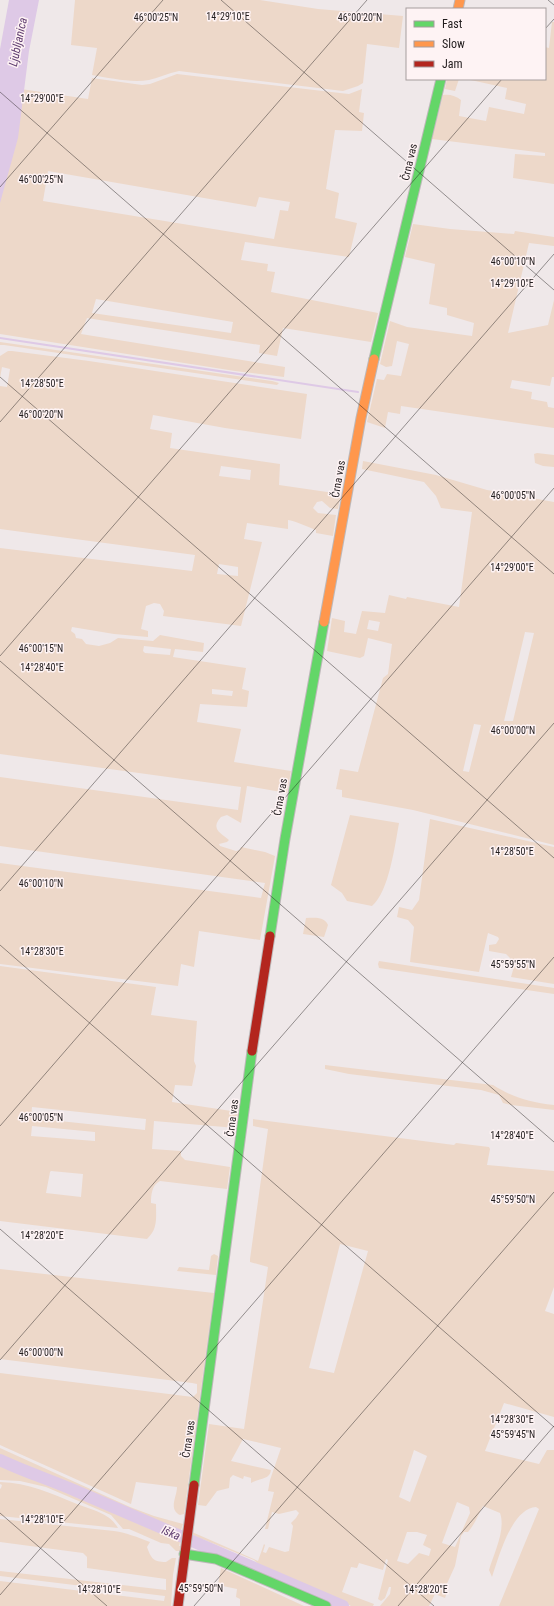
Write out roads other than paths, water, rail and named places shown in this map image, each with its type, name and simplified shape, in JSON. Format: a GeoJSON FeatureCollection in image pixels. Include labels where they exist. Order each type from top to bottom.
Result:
{"type":"FeatureCollection","features":[{"type":"Feature","properties":{"kind":"street","name":"Črna vas"},"geometry":{"type":"LineString","coordinates":[[178,1606],[258,1010],[286,832],[362,418],[380,334],[441,80]]}},
{"type":"Feature","properties":{"kind":"street"},"geometry":{"type":"LineString","coordinates":[[185,1550],[223,1562],[326,1606]]}},
{"type":"Feature","properties":{"kind":"water","name":"Ljubljanica"},"geometry":{"type":"Polygon","coordinates":[[[9,0],[39,0],[29,51],[18,138],[0,203],[0,49],[9,0]]]}},
{"type":"Feature","properties":{"kind":"waterway"},"geometry":{"type":"LineString","coordinates":[[0,338],[358,392]]}},
{"type":"Feature","properties":{"kind":"waterway","name":"Iška"},"geometry":{"type":"LineString","coordinates":[[0,1460],[76,1491],[343,1606]]}}]}
